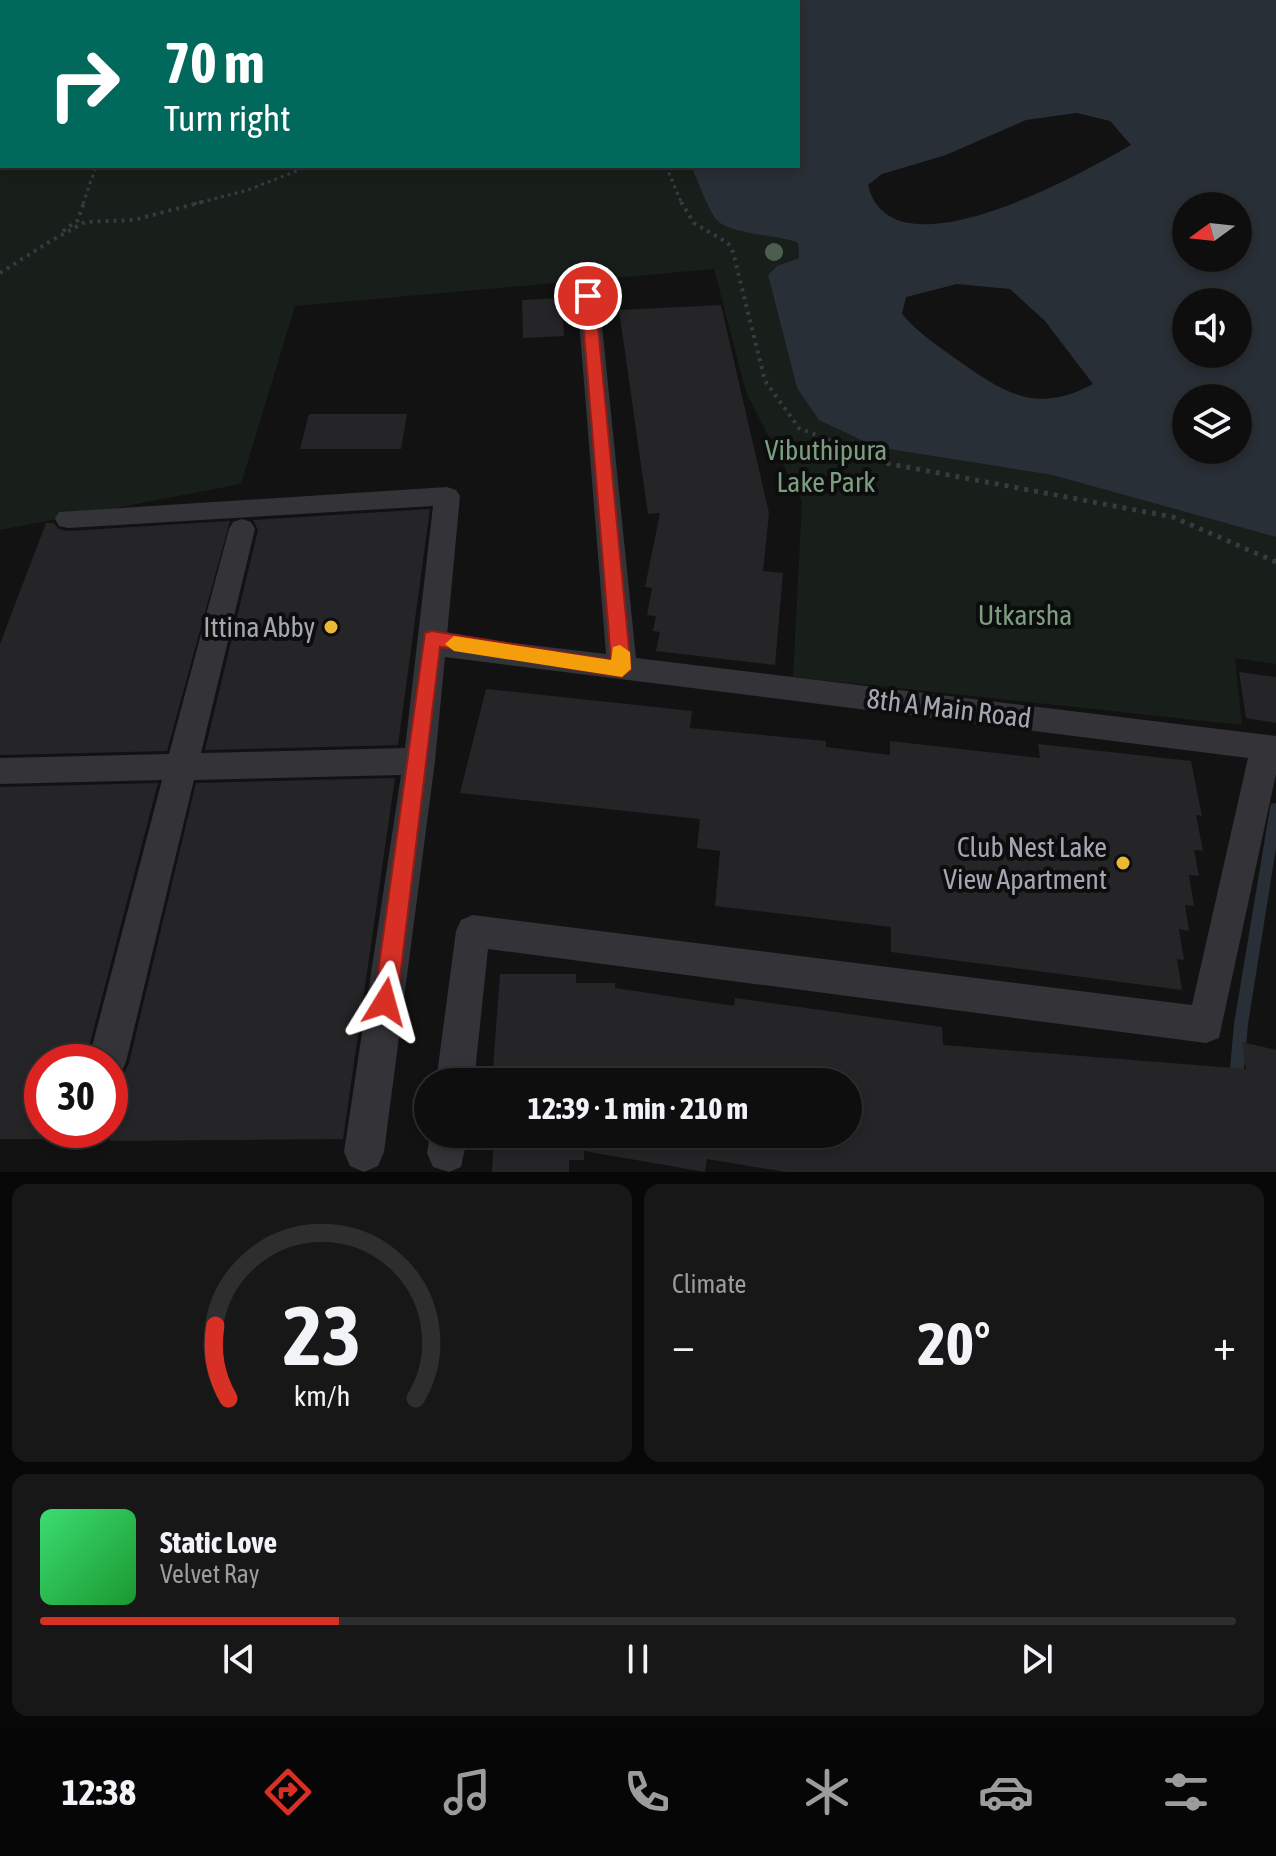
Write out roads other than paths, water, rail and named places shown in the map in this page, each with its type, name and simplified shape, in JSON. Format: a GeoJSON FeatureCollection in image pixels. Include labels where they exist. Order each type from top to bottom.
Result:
{"type":"FeatureCollection","features":[{"type":"Feature","properties":{"kind":"street"},"geometry":{"type":"LineString","coordinates":[[588,296],[622,669]]}},
{"type":"Feature","properties":{"kind":"street"},"geometry":{"type":"LineString","coordinates":[[68,519],[447,496],[439,642],[419,761],[364,1152]]}},
{"type":"Feature","properties":{"kind":"street"},"geometry":{"type":"LineString","coordinates":[[112,1044],[242,529]]}},
{"type":"Feature","properties":{"kind":"street","name":"8th A Main Road"},"geometry":{"type":"LineString","coordinates":[[439,642],[622,669],[1271,748]]}},
{"type":"Feature","properties":{"kind":"street"},"geometry":{"type":"LineString","coordinates":[[457,1068],[473,931],[1206,1025],[1271,748]]}},
{"type":"Feature","properties":{"kind":"street"},"geometry":{"type":"LineString","coordinates":[[0,771],[419,761]]}},
{"type":"Feature","properties":{"kind":"waterway"},"geometry":{"type":"LineString","coordinates":[[1236,1080],[1241,1024],[1276,808]]}},
{"type":"Feature","properties":{"kind":"place","name":"Ittina Abby"},"geometry":{"type":"Point","coordinates":[331,627]}},
{"type":"Feature","properties":{"kind":"place","name":"Club Nest Lake View Apartment"},"geometry":{"type":"Point","coordinates":[1123,863]}},
{"type":"Feature","properties":{"kind":"park label","name":"Vibuthipura Lake Park"},"geometry":{"type":"Point","coordinates":[826,466]}},
{"type":"Feature","properties":{"kind":"park label","name":"Utkarsha"},"geometry":{"type":"Point","coordinates":[1025,615]}}]}
